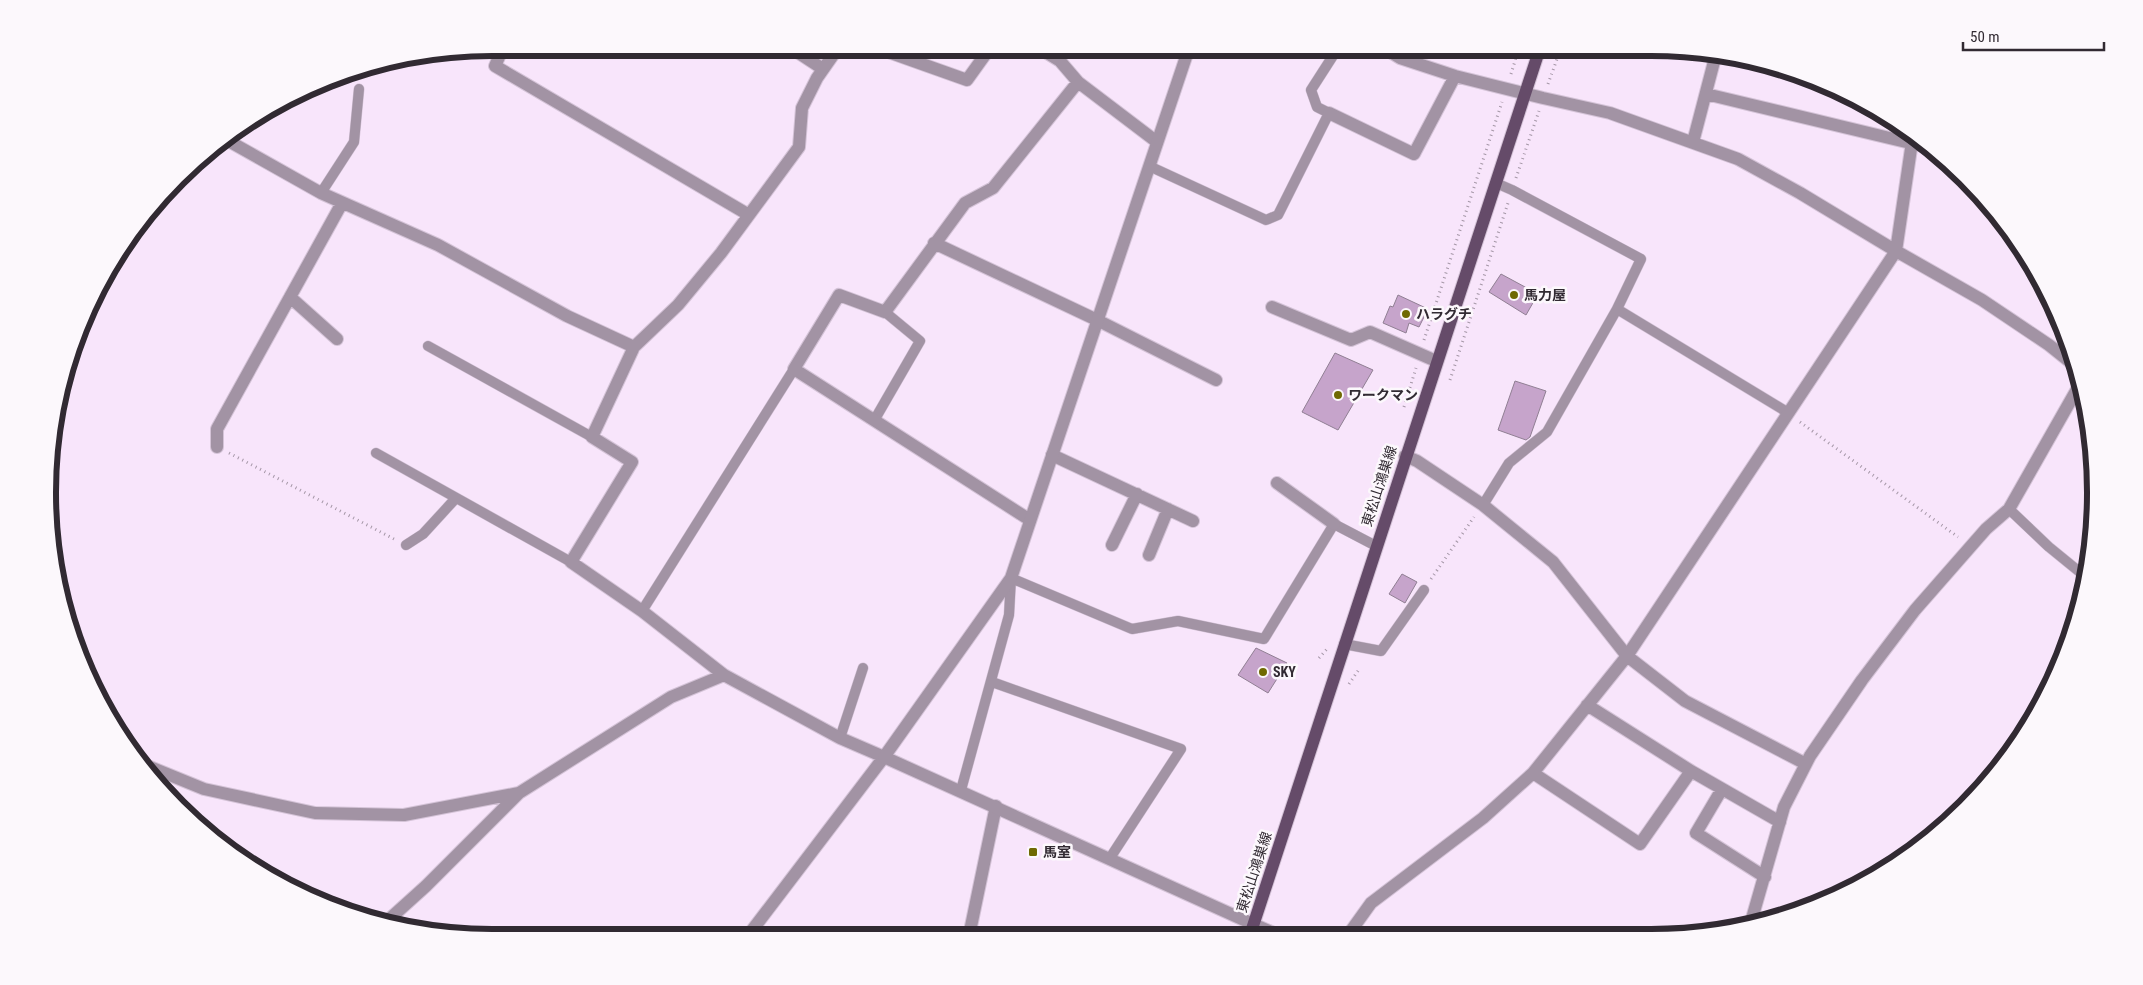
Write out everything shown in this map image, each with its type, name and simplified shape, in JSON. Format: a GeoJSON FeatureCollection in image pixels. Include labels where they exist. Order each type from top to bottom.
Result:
{"type":"FeatureCollection","features":[{"type":"Feature","properties":{"kind":"main road","name":"東松山鴻巣線"},"geometry":{"type":"LineString","coordinates":[[1251,929],[1537,56]]}},
{"type":"Feature","properties":{"kind":"street"},"geometry":{"type":"LineString","coordinates":[[499,56],[495,66],[749,215]]}},
{"type":"Feature","properties":{"kind":"street"},"geometry":{"type":"LineString","coordinates":[[803,56],[823,69]]}},
{"type":"Feature","properties":{"kind":"street"},"geometry":{"type":"LineString","coordinates":[[832,56],[802,108],[799,147],[749,215],[678,305],[634,347],[592,438],[632,462],[571,562],[642,611],[724,675],[840,738],[1110,858],[1251,929]]}},
{"type":"Feature","properties":{"kind":"street"},"geometry":{"type":"LineString","coordinates":[[900,56],[967,80],[984,56]]}},
{"type":"Feature","properties":{"kind":"street"},"geometry":{"type":"LineString","coordinates":[[1051,56],[1060,62],[1078,82],[1157,142]]}},
{"type":"Feature","properties":{"kind":"street"},"geometry":{"type":"LineString","coordinates":[[753,929],[884,757],[1011,578],[1186,56]]}},
{"type":"Feature","properties":{"kind":"street"},"geometry":{"type":"LineString","coordinates":[[1397,56],[1455,76],[1610,113],[1738,160],[1776,180],[1982,300],[2066,358]]}},
{"type":"Feature","properties":{"kind":"street"},"geometry":{"type":"LineString","coordinates":[[1693,142],[1714,61]]}},
{"type":"Feature","properties":{"kind":"street"},"geometry":{"type":"LineString","coordinates":[[1329,113],[1414,154],[1455,76]]}},
{"type":"Feature","properties":{"kind":"street"},"geometry":{"type":"LineString","coordinates":[[1030,520],[875,419],[794,369],[839,295],[885,312],[934,242],[965,203],[993,188],[1078,82]]}},
{"type":"Feature","properties":{"kind":"street"},"geometry":{"type":"LineString","coordinates":[[1706,94],[1903,137]]}},
{"type":"Feature","properties":{"kind":"street"},"geometry":{"type":"LineString","coordinates":[[232,143],[321,193],[438,245],[568,316],[634,347]]}},
{"type":"Feature","properties":{"kind":"street"},"geometry":{"type":"LineString","coordinates":[[1352,929],[1371,903],[1483,818],[1533,773],[1627,656],[1787,412],[1896,251],[1912,143]]}},
{"type":"Feature","properties":{"kind":"street"},"geometry":{"type":"LineString","coordinates":[[217,448],[217,428],[342,203]]}},
{"type":"Feature","properties":{"kind":"street"},"geometry":{"type":"LineString","coordinates":[[934,242],[1097,320],[1216,380]]}},
{"type":"Feature","properties":{"kind":"street"},"geometry":{"type":"LineString","coordinates":[[290,297],[337,339]]}},
{"type":"Feature","properties":{"kind":"street"},"geometry":{"type":"LineString","coordinates":[[1272,307],[1351,340],[1370,332],[1436,361]]}},
{"type":"Feature","properties":{"kind":"street"},"geometry":{"type":"LineString","coordinates":[[1753,916],[1784,807],[1806,764],[1862,680],[1915,610],[1970,546],[2009,509],[2075,393]]}},
{"type":"Feature","properties":{"kind":"street"},"geometry":{"type":"LineString","coordinates":[[1052,455],[1193,520]]}},
{"type":"Feature","properties":{"kind":"street"},"geometry":{"type":"LineString","coordinates":[[1405,456],[1417,461],[1483,505],[1553,562],[1627,656],[1685,701],[1806,764]]}},
{"type":"Feature","properties":{"kind":"street"},"geometry":{"type":"LineString","coordinates":[[1277,483],[1334,524]]}},
{"type":"Feature","properties":{"kind":"street"},"geometry":{"type":"LineString","coordinates":[[1112,545],[1137,494]]}},
{"type":"Feature","properties":{"kind":"street"},"geometry":{"type":"LineString","coordinates":[[1150,555],[1168,509]]}},
{"type":"Feature","properties":{"kind":"street"},"geometry":{"type":"LineString","coordinates":[[392,917],[426,886],[519,793],[671,697],[724,675]]}},
{"type":"Feature","properties":{"kind":"street"},"geometry":{"type":"LineString","coordinates":[[1587,705],[1691,771],[1780,822]]}},
{"type":"Feature","properties":{"kind":"street"},"geometry":{"type":"LineString","coordinates":[[156,769],[204,789],[316,813],[404,815],[519,793]]}},
{"type":"Feature","properties":{"kind":"street"},"geometry":{"type":"LineString","coordinates":[[1533,773],[1640,844],[1691,771]]}},
{"type":"Feature","properties":{"kind":"street"},"geometry":{"type":"LineString","coordinates":[[1722,789],[1696,833],[1765,876]]}},
{"type":"Feature","properties":{"kind":"street"},"geometry":{"type":"LineString","coordinates":[[970,929],[996,806]]}},
{"type":"Feature","properties":{"kind":"lane"},"geometry":{"type":"LineString","coordinates":[[1149,166],[1266,220],[1278,216],[1329,113],[1317,107],[1311,90],[1333,56]]}},
{"type":"Feature","properties":{"kind":"lane"},"geometry":{"type":"LineString","coordinates":[[1410,61],[1413,56]]}},
{"type":"Feature","properties":{"kind":"lane"},"geometry":{"type":"LineString","coordinates":[[321,193],[354,142],[360,88]]}},
{"type":"Feature","properties":{"kind":"lane"},"geometry":{"type":"LineString","coordinates":[[1483,505],[1509,463],[1547,432],[1617,309],[1641,259],[1496,183]]}},
{"type":"Feature","properties":{"kind":"lane"},"geometry":{"type":"LineString","coordinates":[[1617,309],[1787,412]]}},
{"type":"Feature","properties":{"kind":"lane"},"geometry":{"type":"LineString","coordinates":[[875,419],[920,341],[885,312]]}},
{"type":"Feature","properties":{"kind":"lane"},"geometry":{"type":"LineString","coordinates":[[428,346],[592,438]]}},
{"type":"Feature","properties":{"kind":"lane"},"geometry":{"type":"LineString","coordinates":[[642,611],[794,369]]}},
{"type":"Feature","properties":{"kind":"lane"},"geometry":{"type":"LineString","coordinates":[[376,453],[571,562]]}},
{"type":"Feature","properties":{"kind":"lane"},"geometry":{"type":"LineString","coordinates":[[406,544],[423,534],[456,498]]}},
{"type":"Feature","properties":{"kind":"lane"},"geometry":{"type":"LineString","coordinates":[[2009,509],[2079,571]]}},
{"type":"Feature","properties":{"kind":"lane"},"geometry":{"type":"LineString","coordinates":[[960,790],[992,682],[1009,615],[1011,578],[1132,629],[1178,622],[1264,639],[1334,524],[1376,546]]}},
{"type":"Feature","properties":{"kind":"lane"},"geometry":{"type":"LineString","coordinates":[[1344,644],[1381,651],[1424,590]]}},
{"type":"Feature","properties":{"kind":"lane"},"geometry":{"type":"LineString","coordinates":[[840,738],[863,668]]}},
{"type":"Feature","properties":{"kind":"lane"},"geometry":{"type":"LineString","coordinates":[[992,682],[1181,749],[1110,858]]}},
{"type":"Feature","properties":{"kind":"path"},"geometry":{"type":"LineString","coordinates":[[1787,412],[1970,546]]}},
{"type":"Feature","properties":{"kind":"path"},"geometry":{"type":"LineString","coordinates":[[217,448],[406,544]]}},
{"type":"Feature","properties":{"kind":"path"},"geometry":{"type":"LineString","coordinates":[[1424,590],[1483,505]]}},
{"type":"Feature","properties":{"kind":"building"},"geometry":{"type":"Polygon","coordinates":[[[1501,274],[1538,294],[1526,315],[1489,292],[1501,274]]]}},
{"type":"Feature","properties":{"kind":"building"},"geometry":{"type":"Polygon","coordinates":[[[1398,295],[1428,309],[1419,327],[1409,323],[1406,333],[1383,323],[1390,306],[1393,307],[1398,295]]]}},
{"type":"Feature","properties":{"kind":"building"},"geometry":{"type":"Polygon","coordinates":[[[1335,353],[1373,370],[1338,430],[1302,412],[1335,353]]]}},
{"type":"Feature","properties":{"kind":"building"},"geometry":{"type":"Polygon","coordinates":[[[1515,381],[1546,391],[1530,437],[1526,440],[1498,430],[1515,381]]]}},
{"type":"Feature","properties":{"kind":"building"},"geometry":{"type":"Polygon","coordinates":[[[1402,574],[1417,582],[1405,603],[1389,594],[1402,574]]]}},
{"type":"Feature","properties":{"kind":"building"},"geometry":{"type":"Polygon","coordinates":[[[1256,648],[1287,663],[1268,693],[1238,675],[1256,648]]]}},
{"type":"Feature","properties":{"kind":"place","name":"馬力屋"},"geometry":{"type":"Point","coordinates":[1514,295]}},
{"type":"Feature","properties":{"kind":"place","name":"ハラグチ"},"geometry":{"type":"Point","coordinates":[1406,314]}},
{"type":"Feature","properties":{"kind":"place","name":"ワークマン"},"geometry":{"type":"Point","coordinates":[1338,395]}},
{"type":"Feature","properties":{"kind":"place","name":"SKY"},"geometry":{"type":"Point","coordinates":[1263,672]}},
{"type":"Feature","properties":{"kind":"place","name":"馬室"},"geometry":{"type":"Point","coordinates":[1033,852]}}]}
